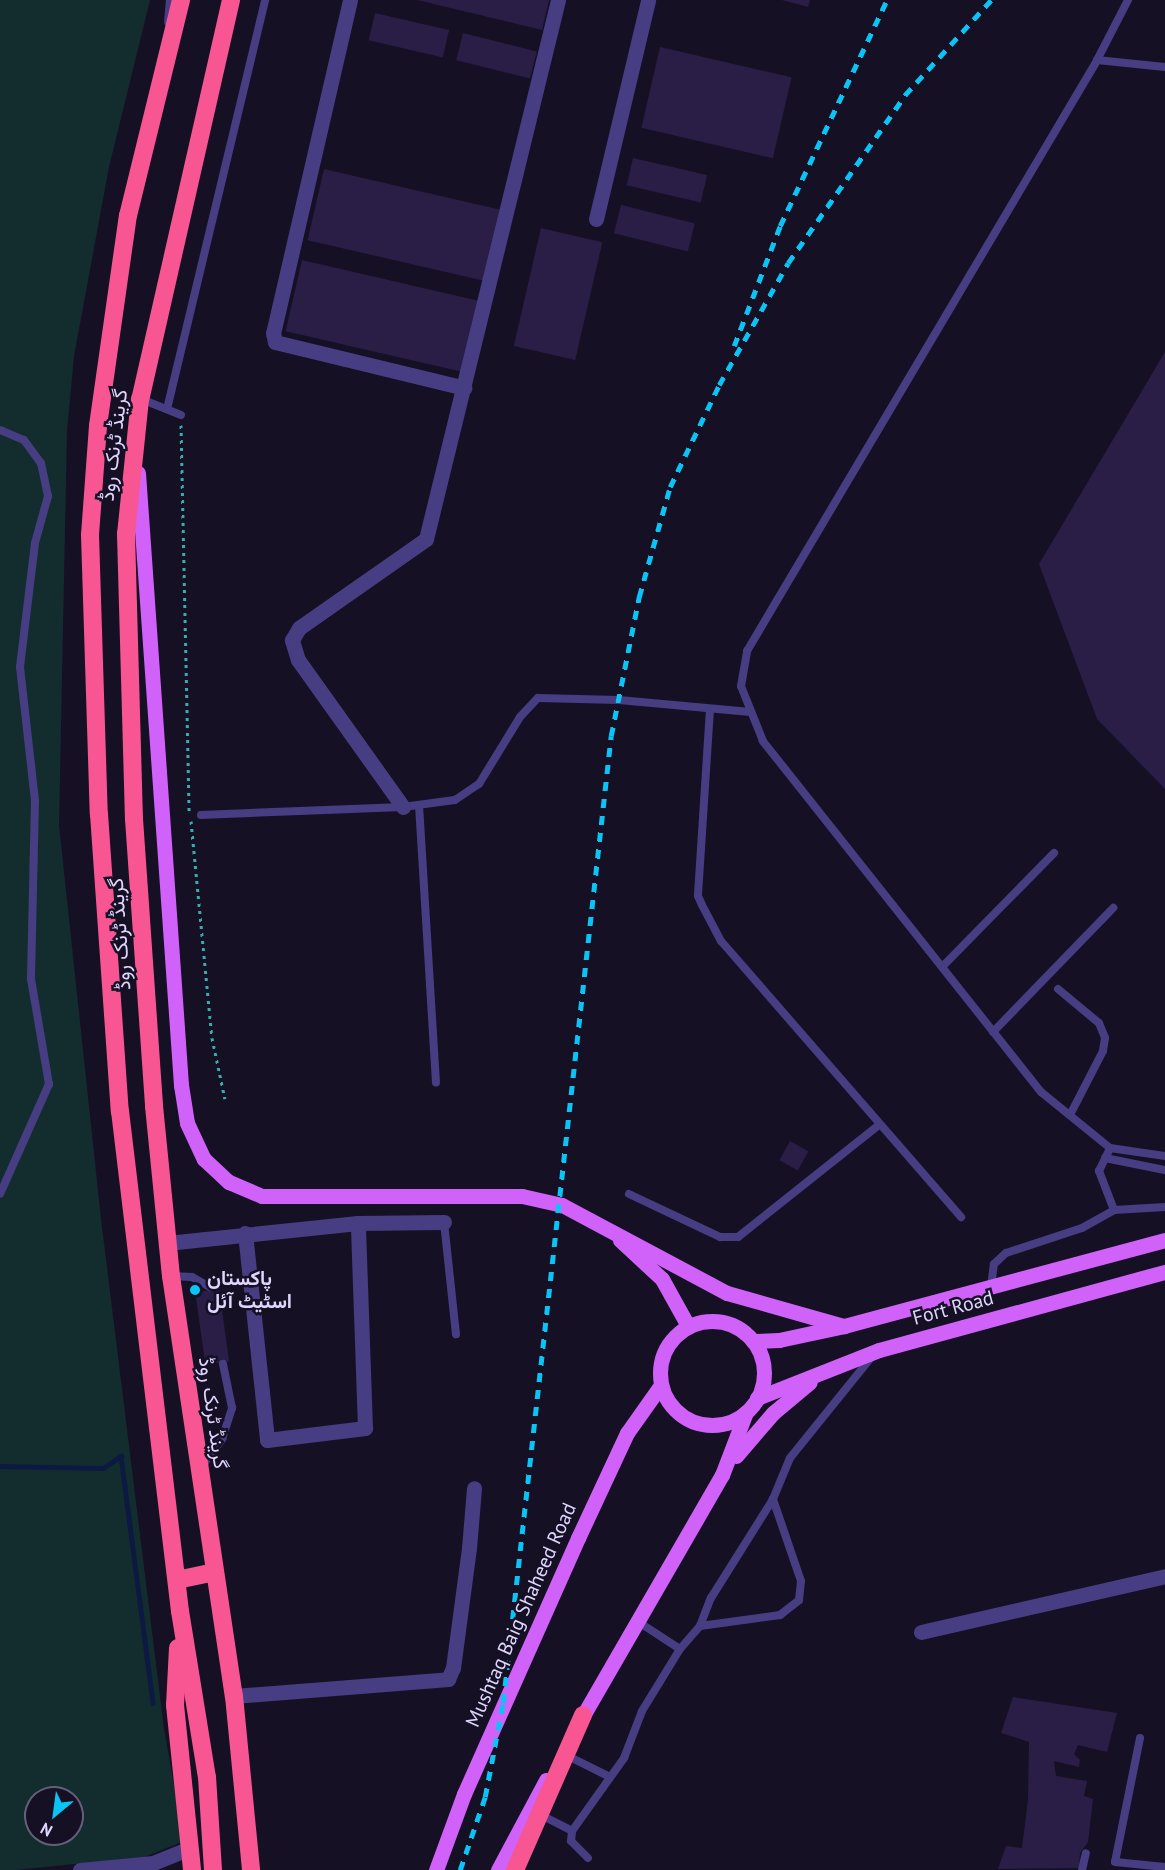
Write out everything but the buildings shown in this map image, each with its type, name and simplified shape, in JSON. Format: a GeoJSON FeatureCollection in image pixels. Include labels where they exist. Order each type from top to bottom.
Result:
{"type":"FeatureCollection","features":[{"type":"Feature","properties":{"kind":"highway","name":"گرینڈ ٹرنک روڈ"},"geometry":{"type":"LineString","coordinates":[[181,0],[128,215],[98,426],[90,535],[99,814],[120,1111],[180,1611],[207,1777],[213,1870]]}},
{"type":"Feature","properties":{"kind":"highway","name":"گرینڈ ٹرنک روڈ"},"geometry":{"type":"LineString","coordinates":[[231,0],[140,399],[126,534],[134,819],[154,1106],[171,1276],[198,1470],[234,1696],[250,1870]]}},
{"type":"Feature","properties":{"kind":"highway"},"geometry":{"type":"LineString","coordinates":[[177,1580],[214,1572]]}},
{"type":"Feature","properties":{"kind":"highway"},"geometry":{"type":"LineString","coordinates":[[180,1611],[175,1705],[192,1870]]}},
{"type":"Feature","properties":{"kind":"highway"},"geometry":{"type":"LineString","coordinates":[[515,1870],[568,1756],[583,1715]]}},
{"type":"Feature","properties":{"kind":"main road"},"geometry":{"type":"LineString","coordinates":[[135,434],[181,1085],[187,1123],[204,1159],[228,1182],[262,1196],[522,1196],[562,1205],[603,1223],[727,1293],[764,1307],[844,1326]]}},
{"type":"Feature","properties":{"kind":"main road"},"geometry":{"type":"LineString","coordinates":[[603,1223],[662,1279],[687,1326]]}},
{"type":"Feature","properties":{"kind":"main road","name":"Fort Road"},"geometry":{"type":"LineString","coordinates":[[753,1341],[779,1340],[844,1326],[1165,1240]]}},
{"type":"Feature","properties":{"kind":"main road","name":"Fort Road"},"geometry":{"type":"LineString","coordinates":[[758,1398],[836,1364],[879,1350],[1165,1272]]}},
{"type":"Feature","properties":{"kind":"main road"},"geometry":{"type":"LineString","coordinates":[[708,1321],[730,1324],[753,1341],[764,1369],[758,1398],[746,1412],[731,1421],[714,1425],[696,1422],[674,1408],[661,1385],[659,1371],[667,1345],[687,1326],[708,1321]]}},
{"type":"Feature","properties":{"kind":"main road"},"geometry":{"type":"LineString","coordinates":[[498,1870],[583,1715],[722,1475],[773,1413],[836,1364]]}},
{"type":"Feature","properties":{"kind":"main road","name":"Mushtaq Baig Shaheed Road"},"geometry":{"type":"LineString","coordinates":[[436,1870],[464,1794],[578,1538],[627,1433],[661,1385]]}},
{"type":"Feature","properties":{"kind":"main road"},"geometry":{"type":"LineString","coordinates":[[722,1475],[746,1412]]}},
{"type":"Feature","properties":{"kind":"street"},"geometry":{"type":"LineString","coordinates":[[350,0],[273,333],[275,342],[465,388]]}},
{"type":"Feature","properties":{"kind":"street"},"geometry":{"type":"LineString","coordinates":[[403,807],[298,660],[292,640],[299,628],[426,539],[465,388],[558,0]]}},
{"type":"Feature","properties":{"kind":"street"},"geometry":{"type":"LineString","coordinates":[[596,219],[648,0]]}},
{"type":"Feature","properties":{"kind":"street"},"geometry":{"type":"LineString","coordinates":[[167,1243],[245,1233],[358,1223],[444,1222]]}},
{"type":"Feature","properties":{"kind":"street"},"geometry":{"type":"LineString","coordinates":[[245,1233],[267,1440],[365,1428],[358,1223]]}},
{"type":"Feature","properties":{"kind":"street"},"geometry":{"type":"LineString","coordinates":[[234,1696],[448,1678],[453,1668],[469,1548],[474,1488]]}},
{"type":"Feature","properties":{"kind":"street"},"geometry":{"type":"LineString","coordinates":[[921,1632],[1165,1576]]}},
{"type":"Feature","properties":{"kind":"street"},"geometry":{"type":"LineString","coordinates":[[80,1870],[153,1863],[190,1848]]}},
{"type":"Feature","properties":{"kind":"lane"},"geometry":{"type":"LineString","coordinates":[[160,82],[170,0]]}},
{"type":"Feature","properties":{"kind":"lane"},"geometry":{"type":"LineString","coordinates":[[167,409],[265,0]]}},
{"type":"Feature","properties":{"kind":"lane"},"geometry":{"type":"LineString","coordinates":[[1128,0],[1097,60],[747,651],[741,686],[763,741],[1041,1092],[1110,1148],[1165,1156]]}},
{"type":"Feature","properties":{"kind":"lane"},"geometry":{"type":"LineString","coordinates":[[1097,60],[1165,67]]}},
{"type":"Feature","properties":{"kind":"lane"},"geometry":{"type":"LineString","coordinates":[[140,399],[181,415]]}},
{"type":"Feature","properties":{"kind":"lane"},"geometry":{"type":"LineString","coordinates":[[0,430],[24,440],[41,463],[48,496],[35,543],[20,667],[35,801],[31,980],[49,1084],[0,1194]]}},
{"type":"Feature","properties":{"kind":"lane"},"geometry":{"type":"LineString","coordinates":[[201,815],[403,807],[455,800],[479,784],[520,717],[538,698],[619,700],[750,712]]}},
{"type":"Feature","properties":{"kind":"lane"},"geometry":{"type":"LineString","coordinates":[[710,709],[698,896],[722,941],[961,1217]]}},
{"type":"Feature","properties":{"kind":"lane"},"geometry":{"type":"LineString","coordinates":[[419,805],[436,1082]]}},
{"type":"Feature","properties":{"kind":"lane"},"geometry":{"type":"LineString","coordinates":[[942,967],[1054,853]]}},
{"type":"Feature","properties":{"kind":"lane"},"geometry":{"type":"LineString","coordinates":[[993,1032],[1113,908]]}},
{"type":"Feature","properties":{"kind":"lane"},"geometry":{"type":"LineString","coordinates":[[1058,989],[1099,1023],[1105,1038],[1103,1051],[1070,1114]]}},
{"type":"Feature","properties":{"kind":"lane"},"geometry":{"type":"LineString","coordinates":[[629,1194],[720,1238],[738,1237],[880,1124]]}},
{"type":"Feature","properties":{"kind":"lane"},"geometry":{"type":"LineString","coordinates":[[1110,1148],[1099,1171],[1114,1210]]}},
{"type":"Feature","properties":{"kind":"lane"},"geometry":{"type":"LineString","coordinates":[[1105,1158],[1165,1170]]}},
{"type":"Feature","properties":{"kind":"lane"},"geometry":{"type":"LineString","coordinates":[[991,1287],[994,1264],[1000,1257],[1082,1228],[1114,1210],[1165,1207]]}},
{"type":"Feature","properties":{"kind":"lane"},"geometry":{"type":"LineString","coordinates":[[444,1222],[456,1334]]}},
{"type":"Feature","properties":{"kind":"lane"},"geometry":{"type":"LineString","coordinates":[[171,1276],[192,1277],[210,1287]]}},
{"type":"Feature","properties":{"kind":"lane"},"geometry":{"type":"LineString","coordinates":[[588,1858],[571,1841],[572,1831],[608,1776],[624,1758],[642,1711],[680,1649],[700,1626],[711,1598],[773,1499],[804,1437],[879,1350]]}},
{"type":"Feature","properties":{"kind":"lane"},"geometry":{"type":"LineString","coordinates":[[198,1470],[222,1438],[232,1408],[223,1364]]}},
{"type":"Feature","properties":{"kind":"lane"},"geometry":{"type":"LineString","coordinates":[[700,1626],[780,1615],[799,1600],[801,1581],[773,1499]]}},
{"type":"Feature","properties":{"kind":"lane"},"geometry":{"type":"LineString","coordinates":[[637,1621],[680,1649]]}},
{"type":"Feature","properties":{"kind":"lane"},"geometry":{"type":"LineString","coordinates":[[1140,1738],[1115,1862],[1165,1867]]}},
{"type":"Feature","properties":{"kind":"lane"},"geometry":{"type":"LineString","coordinates":[[568,1756],[608,1776]]}},
{"type":"Feature","properties":{"kind":"lane"},"geometry":{"type":"LineString","coordinates":[[541,1815],[572,1831]]}},
{"type":"Feature","properties":{"kind":"lane"},"geometry":{"type":"LineString","coordinates":[[1082,1870],[1086,1853]]}},
{"type":"Feature","properties":{"kind":"path"},"geometry":{"type":"LineString","coordinates":[[181,415],[187,797],[199,879],[212,1038],[225,1099]]}},
{"type":"Feature","properties":{"kind":"green space"},"geometry":{"type":"Polygon","coordinates":[[[0,0],[150,0],[109,167],[74,356],[67,431],[59,825],[101,1219],[164,1729],[184,1841],[144,1857],[0,1870],[0,0]]]}},
{"type":"Feature","properties":{"kind":"waterway"},"geometry":{"type":"LineString","coordinates":[[0,1466],[103,1468],[121,1456],[153,1703]]}},
{"type":"Feature","properties":{"kind":"railway"},"geometry":{"type":"LineString","coordinates":[[734,346],[780,226],[887,0]]}},
{"type":"Feature","properties":{"kind":"railway"},"geometry":{"type":"LineString","coordinates":[[460,1870],[485,1797],[503,1703],[611,736],[639,597],[670,487],[719,385],[788,263],[905,95],[991,0]]}},
{"type":"Feature","properties":{"kind":"place","name":"پاکستان اسٹیٹ آئل"},"geometry":{"type":"Point","coordinates":[195,1290]}}]}
